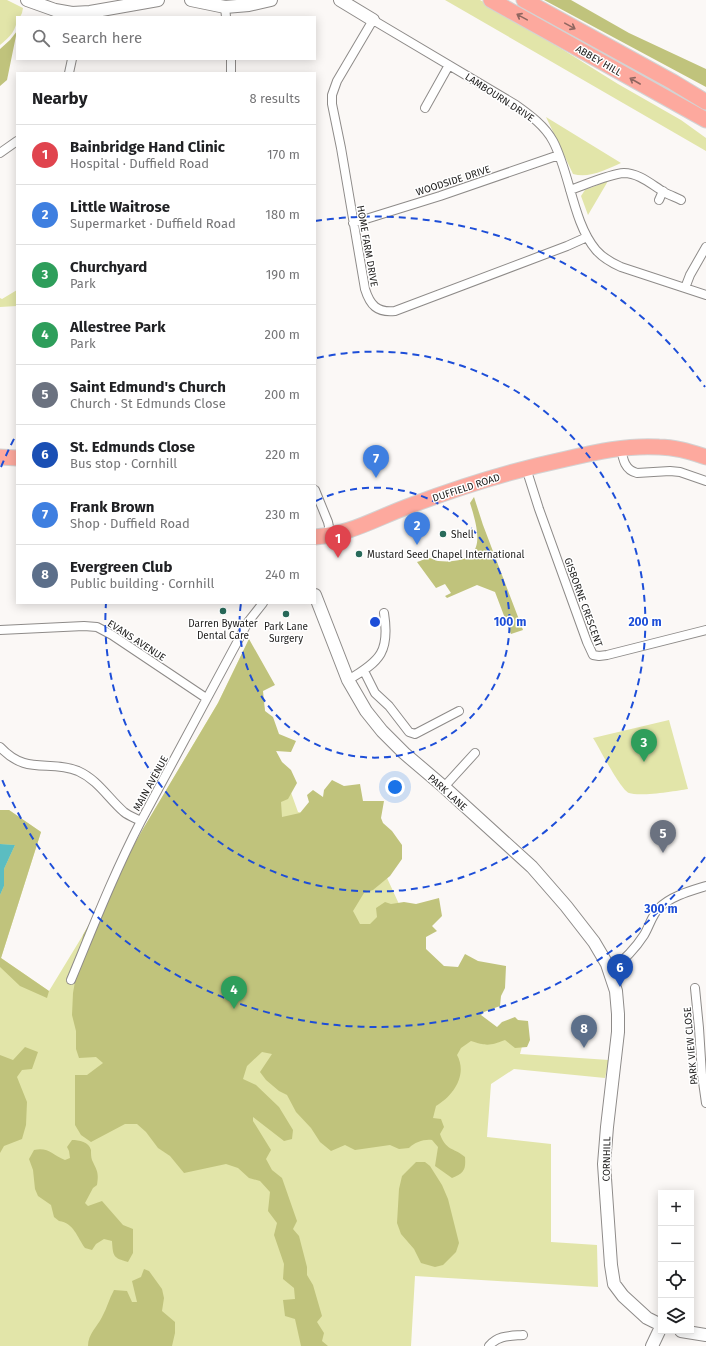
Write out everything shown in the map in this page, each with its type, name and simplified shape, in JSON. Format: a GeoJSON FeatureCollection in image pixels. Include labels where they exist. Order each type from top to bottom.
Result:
{"type":"FeatureCollection","features":[{"type":"Feature","properties":{"kind":"highway","name":"ABBEY HILL"},"geometry":{"type":"LineString","coordinates":[[491,0],[706,120]]}},
{"type":"Feature","properties":{"kind":"highway","name":"ABBEY HILL"},"geometry":{"type":"LineString","coordinates":[[524,0],[674,82],[706,102]]}},
{"type":"Feature","properties":{"kind":"highway"},"geometry":{"type":"LineString","coordinates":[[674,82],[706,99]]}},
{"type":"Feature","properties":{"kind":"highway"},"geometry":{"type":"LineString","coordinates":[[654,92],[706,131]]}},
{"type":"Feature","properties":{"kind":"highway","name":"DUFFIELD ROAD"},"geometry":{"type":"LineString","coordinates":[[316,537],[330,536],[353,530],[411,505],[526,468],[599,451],[659,446],[675,448],[706,456]]}},
{"type":"Feature","properties":{"kind":"highway"},"geometry":{"type":"LineString","coordinates":[[0,457],[16,458]]}},
{"type":"Feature","properties":{"kind":"street"},"geometry":{"type":"LineString","coordinates":[[26,0],[72,15],[90,12],[118,3],[158,0]]}},
{"type":"Feature","properties":{"kind":"street"},"geometry":{"type":"LineString","coordinates":[[198,0],[226,12],[271,0]]}},
{"type":"Feature","properties":{"kind":"street","name":"LAMBOURN DRIVE"},"geometry":{"type":"LineString","coordinates":[[340,0],[532,116],[552,140],[559,155],[587,237],[596,250],[609,261],[621,267],[706,295]]}},
{"type":"Feature","properties":{"kind":"street","name":"HOME FARM DRIVE"},"geometry":{"type":"LineString","coordinates":[[373,20],[337,81],[332,95],[333,113],[341,148],[365,289],[367,297],[372,304],[387,312],[395,311],[567,246],[587,237]]}},
{"type":"Feature","properties":{"kind":"street"},"geometry":{"type":"LineString","coordinates":[[69,72],[72,60]]}},
{"type":"Feature","properties":{"kind":"street"},"geometry":{"type":"LineString","coordinates":[[231,60],[231,72]]}},
{"type":"Feature","properties":{"kind":"street"},"geometry":{"type":"LineString","coordinates":[[425,108],[449,65]]}},
{"type":"Feature","properties":{"kind":"street"},"geometry":{"type":"LineString","coordinates":[[0,153],[16,142]]}},
{"type":"Feature","properties":{"kind":"street","name":"WOODSIDE DRIVE"},"geometry":{"type":"LineString","coordinates":[[353,223],[440,196],[559,155]]}},
{"type":"Feature","properties":{"kind":"street"},"geometry":{"type":"LineString","coordinates":[[570,190],[625,173],[650,182],[663,191],[681,200]]}},
{"type":"Feature","properties":{"kind":"street"},"geometry":{"type":"LineString","coordinates":[[658,200],[663,191]]}},
{"type":"Feature","properties":{"kind":"street"},"geometry":{"type":"LineString","coordinates":[[685,288],[690,275],[706,247]]}},
{"type":"Feature","properties":{"kind":"street"},"geometry":{"type":"LineString","coordinates":[[621,448],[626,466],[633,472],[675,471],[706,481]]}},
{"type":"Feature","properties":{"kind":"street","name":"GISBORNE CRESCENT"},"geometry":{"type":"LineString","coordinates":[[526,468],[539,509],[593,655],[607,655],[706,630]]}},
{"type":"Feature","properties":{"kind":"street"},"geometry":{"type":"LineString","coordinates":[[316,492],[328,522],[330,536]]}},
{"type":"Feature","properties":{"kind":"street","name":"PARK LANE"},"geometry":{"type":"LineString","coordinates":[[316,598],[355,695],[382,732],[532,867],[551,888],[596,946],[604,957],[610,971]]}},
{"type":"Feature","properties":{"kind":"street","name":"MAIN AVENUE"},"geometry":{"type":"LineString","coordinates":[[71,980],[103,901],[140,821],[248,622],[262,604]]}},
{"type":"Feature","properties":{"kind":"street"},"geometry":{"type":"LineString","coordinates":[[348,680],[364,671],[376,661],[384,645],[386,636],[384,612]]}},
{"type":"Feature","properties":{"kind":"street","name":"EVANS AVENUE"},"geometry":{"type":"LineString","coordinates":[[0,630],[84,626],[97,627],[129,645],[206,698]]}},
{"type":"Feature","properties":{"kind":"street"},"geometry":{"type":"LineString","coordinates":[[364,671],[375,693],[389,706],[409,732],[415,734],[458,711]]}},
{"type":"Feature","properties":{"kind":"street"},"geometry":{"type":"LineString","coordinates":[[0,747],[11,757],[29,765],[61,767],[82,773],[92,779],[125,812],[140,821]]}},
{"type":"Feature","properties":{"kind":"street"},"geometry":{"type":"LineString","coordinates":[[444,787],[475,753]]}},
{"type":"Feature","properties":{"kind":"street"},"geometry":{"type":"LineString","coordinates":[[610,971],[623,961],[634,948],[643,936],[658,908],[684,893],[706,886]]}},
{"type":"Feature","properties":{"kind":"street","name":"CORNHILL"},"geometry":{"type":"LineString","coordinates":[[610,971],[616,991],[618,1014],[618,1032],[604,1164],[611,1265],[614,1284],[623,1296],[632,1306],[658,1324]]}},
{"type":"Feature","properties":{"kind":"street","name":"PARK VIEW CLOSE"},"geometry":{"type":"LineString","coordinates":[[695,988],[702,1075],[706,1103]]}},
{"type":"Feature","properties":{"kind":"street"},"geometry":{"type":"LineString","coordinates":[[652,1346],[658,1333]]}},
{"type":"Feature","properties":{"kind":"street"},"geometry":{"type":"LineString","coordinates":[[694,1333],[706,1335]]}},
{"type":"Feature","properties":{"kind":"street"},"geometry":{"type":"LineString","coordinates":[[489,1346],[493,1341],[504,1336],[523,1335]]}},
{"type":"Feature","properties":{"kind":"green space"},"geometry":{"type":"Polygon","coordinates":[[[0,0],[7,0],[23,8],[20,16],[16,16],[16,26],[12,33],[0,45],[0,0]]]}},
{"type":"Feature","properties":{"kind":"green space"},"geometry":{"type":"Polygon","coordinates":[[[445,0],[480,0],[499,10],[618,84],[681,120],[706,138],[706,151],[445,0]]]}},
{"type":"Feature","properties":{"kind":"green space"},"geometry":{"type":"Polygon","coordinates":[[[544,0],[571,0],[629,33],[706,69],[706,87],[544,0]]]}},
{"type":"Feature","properties":{"kind":"green space"},"geometry":{"type":"Polygon","coordinates":[[[16,32],[7,80],[0,86],[0,49],[16,32]]]}},
{"type":"Feature","properties":{"kind":"green space"},"geometry":{"type":"Polygon","coordinates":[[[546,117],[621,163],[592,174],[573,174],[546,117]]]}},
{"type":"Feature","properties":{"kind":"green space"},"geometry":{"type":"Polygon","coordinates":[[[608,181],[588,215],[581,196],[585,190],[608,181]]]}},
{"type":"Feature","properties":{"kind":"green space"},"geometry":{"type":"Polygon","coordinates":[[[16,291],[16,306],[0,307],[0,298],[2,299],[16,291]]]}},
{"type":"Feature","properties":{"kind":"green space"},"geometry":{"type":"Polygon","coordinates":[[[474,497],[483,525],[523,630],[511,634],[495,592],[477,585],[447,598],[445,596],[451,593],[445,584],[436,588],[417,562],[426,558],[431,558],[437,561],[454,561],[465,559],[472,554],[476,547],[477,538],[474,516],[470,503],[474,497]]]}},
{"type":"Feature","properties":{"kind":"green space"},"geometry":{"type":"Polygon","coordinates":[[[249,639],[271,737],[298,812],[352,819],[382,867],[415,939],[481,1028],[526,1031],[520,1054],[609,1060],[605,1078],[514,1069],[491,1084],[487,1137],[551,1144],[551,1242],[597,1245],[598,1287],[415,1276],[411,1346],[0,1346],[0,810],[9,810],[41,832],[1,958],[49,991],[218,703],[249,639]]]}},
{"type":"Feature","properties":{"kind":"green space"},"geometry":{"type":"Polygon","coordinates":[[[249,639],[275,685],[263,691],[265,711],[273,717],[279,734],[296,741],[291,752],[276,751],[282,762],[291,770],[297,783],[288,799],[281,802],[282,817],[300,813],[309,802],[307,795],[313,790],[323,797],[324,790],[332,780],[344,786],[360,784],[363,801],[384,801],[381,818],[383,823],[392,831],[402,845],[402,859],[390,876],[373,890],[364,893],[353,911],[360,924],[370,924],[377,917],[376,908],[385,902],[391,904],[404,902],[416,904],[439,898],[442,916],[432,926],[437,931],[426,937],[426,949],[444,966],[458,967],[465,954],[478,961],[506,966],[505,988],[501,996],[500,1006],[484,1012],[481,1015],[497,1027],[502,1022],[515,1017],[518,1020],[528,1021],[530,1040],[527,1047],[515,1048],[505,1040],[488,1045],[471,1041],[461,1048],[457,1055],[461,1070],[460,1077],[453,1091],[436,1106],[433,1118],[441,1119],[444,1127],[440,1134],[447,1146],[465,1157],[465,1165],[462,1173],[452,1178],[435,1166],[438,1147],[432,1140],[420,1141],[409,1148],[399,1149],[390,1145],[355,1150],[345,1145],[331,1151],[320,1142],[311,1128],[296,1112],[287,1095],[279,1091],[266,1080],[260,1072],[272,1054],[262,1052],[247,1066],[243,1079],[256,1085],[279,1107],[293,1130],[292,1139],[284,1141],[253,1117],[253,1121],[271,1150],[266,1159],[272,1170],[282,1178],[297,1221],[293,1229],[299,1236],[307,1267],[307,1275],[313,1285],[322,1316],[317,1322],[324,1333],[322,1341],[328,1346],[301,1346],[295,1319],[285,1316],[283,1300],[295,1299],[294,1288],[283,1279],[284,1264],[274,1235],[277,1223],[268,1211],[270,1192],[260,1181],[249,1178],[238,1168],[226,1164],[184,1173],[170,1156],[158,1148],[146,1132],[137,1124],[125,1124],[91,1142],[81,1135],[75,1125],[75,1075],[87,1075],[103,1063],[96,1057],[79,1058],[76,1049],[76,1031],[72,1015],[73,993],[83,935],[143,829],[218,703],[249,639]]]}},
{"type":"Feature","properties":{"kind":"green space"},"geometry":{"type":"Polygon","coordinates":[[[669,720],[688,789],[649,794],[629,793],[625,790],[616,777],[593,738],[669,720]]]}},
{"type":"Feature","properties":{"kind":"green space"},"geometry":{"type":"Polygon","coordinates":[[[0,810],[9,810],[41,832],[1,958],[49,991],[47,998],[20,986],[0,967],[0,895],[4,886],[4,869],[15,845],[0,844],[0,810]]]}},
{"type":"Feature","properties":{"kind":"green space"},"geometry":{"type":"Polygon","coordinates":[[[25,1047],[38,1052],[32,1069],[22,1070],[17,1077],[27,1102],[26,1125],[22,1139],[4,1146],[0,1153],[0,1055],[13,1060],[25,1047]]]}},
{"type":"Feature","properties":{"kind":"green space"},"geometry":{"type":"Polygon","coordinates":[[[72,1140],[81,1141],[90,1147],[91,1157],[97,1172],[97,1185],[93,1188],[85,1203],[88,1206],[102,1201],[123,1225],[133,1229],[133,1253],[128,1262],[115,1256],[112,1241],[104,1239],[96,1244],[92,1250],[85,1248],[75,1231],[64,1222],[59,1221],[54,1217],[51,1205],[38,1196],[35,1189],[33,1170],[29,1159],[34,1150],[39,1149],[47,1151],[65,1160],[70,1158],[67,1147],[72,1140]]]}},
{"type":"Feature","properties":{"kind":"green space"},"geometry":{"type":"Polygon","coordinates":[[[416,1162],[425,1162],[430,1166],[442,1185],[448,1199],[459,1243],[456,1252],[443,1265],[435,1267],[421,1263],[414,1249],[401,1234],[397,1223],[399,1189],[402,1176],[416,1162]]]}},
{"type":"Feature","properties":{"kind":"green space"},"geometry":{"type":"Polygon","coordinates":[[[144,1269],[149,1271],[162,1289],[164,1298],[162,1311],[175,1322],[175,1333],[172,1346],[88,1346],[89,1338],[102,1317],[114,1290],[127,1291],[132,1302],[137,1302],[132,1281],[141,1277],[144,1269]]]}},
{"type":"Feature","properties":{"kind":"water"},"geometry":{"type":"Polygon","coordinates":[[[0,844],[15,845],[4,869],[4,886],[0,895],[0,844]]]}},
{"type":"Feature","properties":{"kind":"place","name":"Frank Brown"},"geometry":{"type":"Point","coordinates":[376,478]}},
{"type":"Feature","properties":{"kind":"place","name":"Shell"},"geometry":{"type":"Point","coordinates":[443,534]}},
{"type":"Feature","properties":{"kind":"place","name":"Little Waitrose"},"geometry":{"type":"Point","coordinates":[417,545]}},
{"type":"Feature","properties":{"kind":"place","name":"Mustard Seed Chapel International"},"geometry":{"type":"Point","coordinates":[359,554]}},
{"type":"Feature","properties":{"kind":"place","name":"Bainbridge Hand Clinic"},"geometry":{"type":"Point","coordinates":[338,558]}},
{"type":"Feature","properties":{"kind":"place","name":"Darren Bywater Dental Care"},"geometry":{"type":"Point","coordinates":[223,611]}},
{"type":"Feature","properties":{"kind":"place","name":"Park Lane Surgery"},"geometry":{"type":"Point","coordinates":[286,614]}},
{"type":"Feature","properties":{"kind":"place","name":"Churchyard"},"geometry":{"type":"Point","coordinates":[644,762]}},
{"type":"Feature","properties":{"kind":"place","name":"Saint Edmund's Church"},"geometry":{"type":"Point","coordinates":[663,853]}},
{"type":"Feature","properties":{"kind":"place","name":"St. Edmunds Close"},"geometry":{"type":"Point","coordinates":[620,987]}},
{"type":"Feature","properties":{"kind":"place","name":"Allestree Park"},"geometry":{"type":"Point","coordinates":[234,1009]}},
{"type":"Feature","properties":{"kind":"place","name":"Evergreen Club"},"geometry":{"type":"Point","coordinates":[584,1048]}}]}
